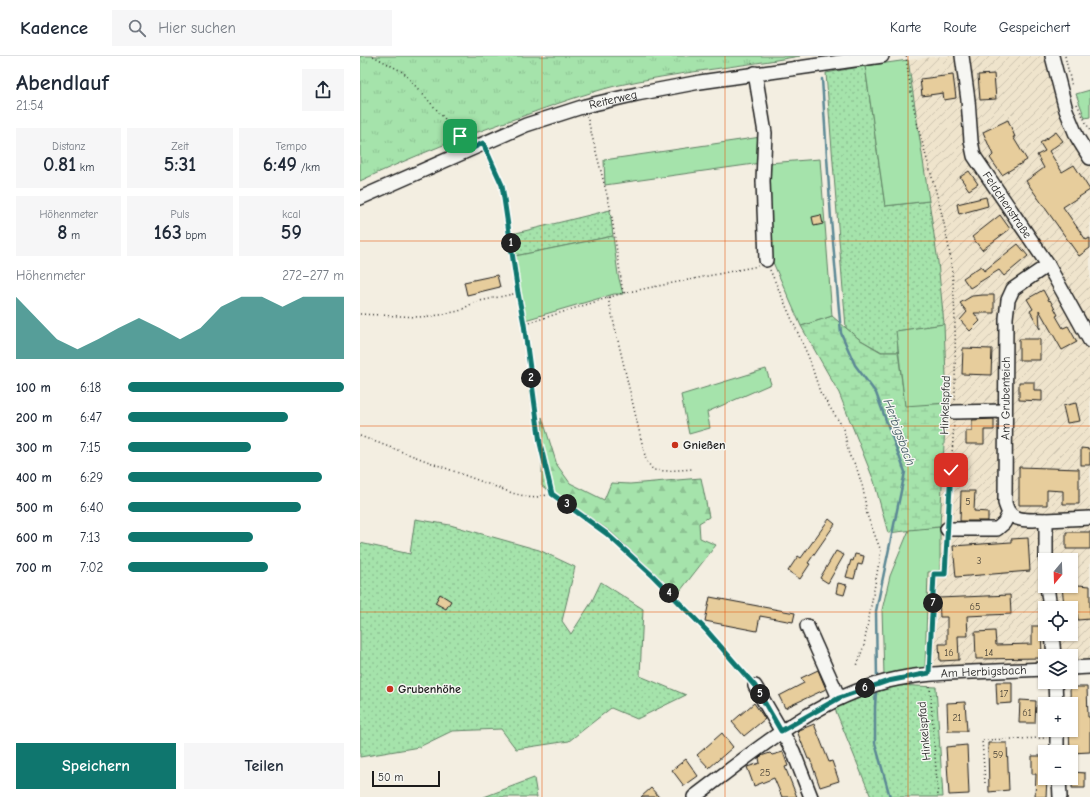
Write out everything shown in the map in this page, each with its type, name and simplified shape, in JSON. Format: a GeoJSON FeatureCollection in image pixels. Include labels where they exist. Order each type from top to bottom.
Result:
{"type":"FeatureCollection","features":[{"type":"Feature","properties":{"kind":"street","name":"Reiterweg"},"geometry":{"type":"LineString","coordinates":[[360,198],[526,125],[585,106],[684,85],[882,56]]}},
{"type":"Feature","properties":{"kind":"street","name":"Feldchenstraße"},"geometry":{"type":"LineString","coordinates":[[962,56],[974,156],[1048,265],[1090,341]]}},
{"type":"Feature","properties":{"kind":"street"},"geometry":{"type":"LineString","coordinates":[[1052,56],[1066,110],[1077,137],[1090,158]]}},
{"type":"Feature","properties":{"kind":"street"},"geometry":{"type":"LineString","coordinates":[[754,74],[765,133],[763,181],[766,260]]}},
{"type":"Feature","properties":{"kind":"street","name":"Am Grubenteich"},"geometry":{"type":"LineString","coordinates":[[1009,513],[1004,498],[1006,318],[1008,300],[1013,289],[1048,265]]}},
{"type":"Feature","properties":{"kind":"street"},"geometry":{"type":"LineString","coordinates":[[954,412],[1005,411]]}},
{"type":"Feature","properties":{"kind":"street"},"geometry":{"type":"LineString","coordinates":[[947,529],[997,529],[1004,523],[1009,513],[1014,517],[1022,519],[1046,520],[1090,518]]}},
{"type":"Feature","properties":{"kind":"street"},"geometry":{"type":"LineString","coordinates":[[1046,520],[1046,553]]}},
{"type":"Feature","properties":{"kind":"street"},"geometry":{"type":"LineString","coordinates":[[807,626],[839,698]]}},
{"type":"Feature","properties":{"kind":"street"},"geometry":{"type":"LineString","coordinates":[[1078,668],[1090,667]]}},
{"type":"Feature","properties":{"kind":"street","name":"Am Herbigsbach"},"geometry":{"type":"LineString","coordinates":[[694,797],[781,731],[839,698],[888,681],[929,673],[1038,669]]}},
{"type":"Feature","properties":{"kind":"street"},"geometry":{"type":"LineString","coordinates":[[755,686],[793,752],[811,797]]}},
{"type":"Feature","properties":{"kind":"street"},"geometry":{"type":"LineString","coordinates":[[1059,785],[1060,797]]}},
{"type":"Feature","properties":{"kind":"path"},"geometry":{"type":"LineString","coordinates":[[373,56],[403,72],[460,136],[469,150]]}},
{"type":"Feature","properties":{"kind":"path","name":"Hinkelspfad"},"geometry":{"type":"LineString","coordinates":[[906,56],[914,104],[942,213],[949,248],[954,285],[956,326],[954,412],[945,574],[934,574],[929,673],[938,797]]}},
{"type":"Feature","properties":{"kind":"path"},"geometry":{"type":"LineString","coordinates":[[1065,56],[1073,90]]}},
{"type":"Feature","properties":{"kind":"path"},"geometry":{"type":"LineString","coordinates":[[1076,104],[1090,131]]}},
{"type":"Feature","properties":{"kind":"path"},"geometry":{"type":"LineString","coordinates":[[585,106],[611,211],[623,293]]}},
{"type":"Feature","properties":{"kind":"path"},"geometry":{"type":"LineString","coordinates":[[483,143],[502,185],[524,324],[540,443],[552,494],[607,534],[653,576],[707,631],[755,686]]}},
{"type":"Feature","properties":{"kind":"path"},"geometry":{"type":"LineString","coordinates":[[524,324],[623,293],[764,265],[766,260]]}},
{"type":"Feature","properties":{"kind":"path"},"geometry":{"type":"LineString","coordinates":[[766,260],[809,358],[820,392],[844,429],[849,455],[856,466],[863,488],[867,515],[881,551],[864,645],[857,666]]}},
{"type":"Feature","properties":{"kind":"path"},"geometry":{"type":"LineString","coordinates":[[360,314],[419,317],[440,315],[459,311],[474,302],[518,293]]}},
{"type":"Feature","properties":{"kind":"path"},"geometry":{"type":"LineString","coordinates":[[608,298],[646,460],[653,470],[665,472],[693,469]]}},
{"type":"Feature","properties":{"kind":"path"},"geometry":{"type":"LineString","coordinates":[[360,436],[512,494],[532,498],[552,494]]}},
{"type":"Feature","properties":{"kind":"path"},"geometry":{"type":"LineString","coordinates":[[985,783],[982,740],[1038,736]]}},
{"type":"Feature","properties":{"kind":"shaded area"},"geometry":{"type":"Polygon","coordinates":[[[942,56],[1046,56],[1063,115],[1075,143],[1090,167],[1090,660],[1078,661],[1078,649],[1038,649],[1038,663],[925,670],[928,572],[940,571],[940,527],[947,403],[944,324],[938,262],[908,60],[942,56]]]}},
{"type":"Feature","properties":{"kind":"green space"},"geometry":{"type":"Polygon","coordinates":[[[360,56],[800,56],[661,77],[603,89],[461,138],[420,154],[360,181],[360,56]]]}},
{"type":"Feature","properties":{"kind":"green space"},"geometry":{"type":"Polygon","coordinates":[[[908,60],[929,201],[885,206],[865,66],[908,60]]]}},
{"type":"Feature","properties":{"kind":"green space"},"geometry":{"type":"Polygon","coordinates":[[[865,66],[885,206],[929,201],[938,262],[944,324],[897,331],[898,352],[882,352],[859,339],[846,328],[826,73],[865,66]]]}},
{"type":"Feature","properties":{"kind":"green space"},"geometry":{"type":"Polygon","coordinates":[[[1090,90],[1090,117],[1085,118],[1076,94],[1090,90]]]}},
{"type":"Feature","properties":{"kind":"green space"},"geometry":{"type":"Polygon","coordinates":[[[761,137],[761,163],[605,185],[604,160],[761,137]]]}},
{"type":"Feature","properties":{"kind":"green space"},"geometry":{"type":"Polygon","coordinates":[[[820,159],[832,316],[801,326],[768,251],[768,163],[820,159]]]}},
{"type":"Feature","properties":{"kind":"green space"},"geometry":{"type":"Polygon","coordinates":[[[610,210],[613,236],[515,256],[512,234],[610,210]]]}},
{"type":"Feature","properties":{"kind":"green space"},"geometry":{"type":"Polygon","coordinates":[[[613,236],[618,275],[623,294],[614,294],[525,320],[518,302],[515,256],[613,236]]]}},
{"type":"Feature","properties":{"kind":"green space"},"geometry":{"type":"Polygon","coordinates":[[[832,316],[859,339],[881,352],[898,352],[905,405],[946,403],[940,527],[888,533],[874,481],[839,393],[801,326],[832,316]]]}},
{"type":"Feature","properties":{"kind":"green space"},"geometry":{"type":"Polygon","coordinates":[[[944,324],[947,403],[905,406],[896,331],[944,324]]]}},
{"type":"Feature","properties":{"kind":"green space"},"geometry":{"type":"Polygon","coordinates":[[[766,369],[771,384],[707,412],[710,428],[689,434],[681,395],[766,369]]]}},
{"type":"Feature","properties":{"kind":"green space"},"geometry":{"type":"Polygon","coordinates":[[[542,417],[557,465],[570,483],[604,500],[611,483],[630,484],[701,478],[709,517],[699,523],[700,538],[716,545],[677,595],[611,532],[542,486],[542,417]]]}},
{"type":"Feature","properties":{"kind":"green space"},"geometry":{"type":"Polygon","coordinates":[[[415,519],[450,525],[539,550],[575,567],[562,621],[571,634],[591,603],[601,582],[643,609],[640,676],[686,695],[637,719],[611,708],[569,741],[516,749],[501,729],[452,731],[419,747],[360,757],[360,543],[410,554],[415,519]]]}},
{"type":"Feature","properties":{"kind":"green space"},"geometry":{"type":"Polygon","coordinates":[[[940,527],[940,571],[928,572],[925,670],[909,670],[884,675],[882,610],[890,576],[909,530],[940,527]]]}},
{"type":"Feature","properties":{"kind":"green space"},"geometry":{"type":"Polygon","coordinates":[[[897,685],[936,687],[943,797],[871,797],[835,709],[843,704],[897,685]]]}},
{"type":"Feature","properties":{"kind":"green space"},"geometry":{"type":"Polygon","coordinates":[[[534,778],[537,797],[484,797],[534,778]]]}},
{"type":"Feature","properties":{"kind":"building"},"geometry":{"type":"Polygon","coordinates":[[[994,74],[996,99],[980,100],[978,75],[994,74]]]}},
{"type":"Feature","properties":{"kind":"building"},"geometry":{"type":"Polygon","coordinates":[[[953,75],[956,98],[944,100],[943,93],[922,96],[920,79],[953,75]]]}},
{"type":"Feature","properties":{"kind":"building"},"geometry":{"type":"Polygon","coordinates":[[[1008,120],[1015,137],[1013,137],[1027,160],[1002,175],[990,158],[993,155],[983,132],[1008,120]]]}},
{"type":"Feature","properties":{"kind":"building"},"geometry":{"type":"Polygon","coordinates":[[[1056,132],[1063,141],[1049,151],[1062,172],[1074,165],[1090,190],[1063,207],[1086,240],[1090,238],[1090,248],[1079,256],[1026,181],[1044,168],[1037,155],[1045,151],[1040,143],[1056,132]]]}},
{"type":"Feature","properties":{"kind":"building"},"geometry":{"type":"Polygon","coordinates":[[[969,171],[978,184],[969,190],[960,177],[969,171]]]}},
{"type":"Feature","properties":{"kind":"building"},"geometry":{"type":"Polygon","coordinates":[[[986,197],[988,206],[959,214],[957,204],[986,197]]]}},
{"type":"Feature","properties":{"kind":"building"},"geometry":{"type":"Polygon","coordinates":[[[821,215],[823,224],[814,226],[812,217],[821,215]]]}},
{"type":"Feature","properties":{"kind":"building"},"geometry":{"type":"Polygon","coordinates":[[[1000,215],[1010,229],[982,250],[972,237],[1000,215]]]}},
{"type":"Feature","properties":{"kind":"building"},"geometry":{"type":"Polygon","coordinates":[[[1018,244],[1028,256],[1004,276],[999,270],[970,288],[963,278],[981,266],[984,271],[1018,244]]]}},
{"type":"Feature","properties":{"kind":"building"},"geometry":{"type":"Polygon","coordinates":[[[497,275],[500,287],[467,295],[464,282],[497,275]]]}},
{"type":"Feature","properties":{"kind":"building"},"geometry":{"type":"Polygon","coordinates":[[[1043,290],[1058,315],[1056,316],[1063,328],[1068,326],[1077,342],[1062,350],[1039,310],[1040,329],[1030,311],[1033,309],[1027,299],[1043,290]]]}},
{"type":"Feature","properties":{"kind":"building"},"geometry":{"type":"Polygon","coordinates":[[[994,295],[994,313],[974,313],[980,321],[970,331],[960,320],[967,312],[960,303],[972,296],[994,295]]]}},
{"type":"Feature","properties":{"kind":"building"},"geometry":{"type":"Polygon","coordinates":[[[1019,339],[1040,339],[1040,360],[1019,360],[1019,339]]]}},
{"type":"Feature","properties":{"kind":"building"},"geometry":{"type":"Polygon","coordinates":[[[963,348],[992,349],[991,375],[962,374],[963,348]]]}},
{"type":"Feature","properties":{"kind":"building"},"geometry":{"type":"Polygon","coordinates":[[[1019,382],[1034,382],[1034,390],[1042,390],[1042,401],[1019,400],[1019,382]]]}},
{"type":"Feature","properties":{"kind":"building"},"geometry":{"type":"Polygon","coordinates":[[[1076,403],[1080,421],[1067,423],[1063,406],[1076,403]]]}},
{"type":"Feature","properties":{"kind":"building"},"geometry":{"type":"Polygon","coordinates":[[[994,419],[994,430],[984,430],[984,444],[966,444],[966,431],[972,431],[972,420],[994,419]]]}},
{"type":"Feature","properties":{"kind":"building"},"geometry":{"type":"Polygon","coordinates":[[[1081,448],[1090,449],[1090,465],[1081,465],[1081,448]]]}},
{"type":"Feature","properties":{"kind":"building"},"geometry":{"type":"Polygon","coordinates":[[[1019,467],[1079,469],[1079,504],[1063,504],[1063,491],[1047,490],[1047,505],[1019,505],[1019,467]]]}},
{"type":"Feature","properties":{"kind":"building"},"geometry":{"type":"Polygon","coordinates":[[[961,491],[975,491],[974,511],[988,512],[988,521],[960,521],[961,491]]]}},
{"type":"Feature","properties":{"kind":"building"},"geometry":{"type":"Polygon","coordinates":[[[829,519],[835,524],[808,563],[810,564],[800,579],[788,571],[798,556],[801,558],[829,519]]]}},
{"type":"Feature","properties":{"kind":"building"},"geometry":{"type":"Polygon","coordinates":[[[1066,532],[1090,532],[1090,549],[1066,549],[1066,532]]]}},
{"type":"Feature","properties":{"kind":"building"},"geometry":{"type":"Polygon","coordinates":[[[1028,538],[1030,571],[956,577],[953,546],[1011,542],[1011,539],[1028,538]]]}},
{"type":"Feature","properties":{"kind":"building"},"geometry":{"type":"Polygon","coordinates":[[[836,551],[844,555],[828,583],[820,578],[836,551]]]}},
{"type":"Feature","properties":{"kind":"building"},"geometry":{"type":"Polygon","coordinates":[[[855,554],[864,556],[862,565],[858,564],[854,579],[846,577],[851,560],[853,561],[855,554]]]}},
{"type":"Feature","properties":{"kind":"building"},"geometry":{"type":"Polygon","coordinates":[[[838,583],[847,585],[844,595],[836,593],[838,583]]]}},
{"type":"Feature","properties":{"kind":"building"},"geometry":{"type":"Polygon","coordinates":[[[1078,585],[1090,586],[1090,619],[1078,620],[1078,601],[1064,601],[1063,593],[1078,593],[1078,585]]]}},
{"type":"Feature","properties":{"kind":"building"},"geometry":{"type":"Polygon","coordinates":[[[440,594],[451,601],[446,609],[435,603],[440,594]]]}},
{"type":"Feature","properties":{"kind":"building"},"geometry":{"type":"Polygon","coordinates":[[[1010,595],[1011,614],[967,616],[968,636],[958,636],[959,660],[940,661],[939,644],[947,644],[947,617],[940,617],[939,598],[1010,595]]]}},
{"type":"Feature","properties":{"kind":"building"},"geometry":{"type":"Polygon","coordinates":[[[710,597],[795,613],[793,622],[760,616],[757,631],[705,621],[710,597]]]}},
{"type":"Feature","properties":{"kind":"building"},"geometry":{"type":"Polygon","coordinates":[[[1032,626],[1038,626],[1038,641],[1041,641],[1042,649],[1038,649],[1038,658],[976,659],[975,632],[995,631],[996,645],[1032,644],[1032,626]]]}},
{"type":"Feature","properties":{"kind":"building"},"geometry":{"type":"Polygon","coordinates":[[[818,670],[826,689],[785,708],[779,696],[804,683],[801,678],[818,670]]]}},
{"type":"Feature","properties":{"kind":"building"},"geometry":{"type":"Polygon","coordinates":[[[996,682],[1012,682],[1012,703],[997,704],[996,682]]]}},
{"type":"Feature","properties":{"kind":"building"},"geometry":{"type":"Polygon","coordinates":[[[1087,687],[1088,717],[1090,717],[1090,752],[1078,753],[1078,745],[1070,745],[1069,737],[1078,737],[1078,697],[1070,697],[1070,689],[1087,687]]]}},
{"type":"Feature","properties":{"kind":"building"},"geometry":{"type":"Polygon","coordinates":[[[1020,700],[1036,701],[1035,723],[1019,723],[1020,700]]]}},
{"type":"Feature","properties":{"kind":"building"},"geometry":{"type":"Polygon","coordinates":[[[965,702],[967,731],[948,731],[947,703],[965,702]]]}},
{"type":"Feature","properties":{"kind":"building"},"geometry":{"type":"Polygon","coordinates":[[[754,703],[765,719],[744,736],[732,722],[754,703]]]}},
{"type":"Feature","properties":{"kind":"building"},"geometry":{"type":"Polygon","coordinates":[[[814,724],[829,762],[832,761],[839,781],[820,787],[810,759],[808,759],[797,731],[814,724]]]}},
{"type":"Feature","properties":{"kind":"building"},"geometry":{"type":"Polygon","coordinates":[[[722,733],[733,747],[709,768],[697,755],[722,733]]]}},
{"type":"Feature","properties":{"kind":"building"},"geometry":{"type":"Polygon","coordinates":[[[988,743],[1007,743],[1009,790],[989,792],[988,743]]]}},
{"type":"Feature","properties":{"kind":"building"},"geometry":{"type":"Polygon","coordinates":[[[967,745],[969,794],[949,795],[946,747],[967,745]]]}},
{"type":"Feature","properties":{"kind":"building"},"geometry":{"type":"Polygon","coordinates":[[[783,752],[788,766],[785,767],[797,797],[782,797],[774,778],[754,786],[747,767],[760,763],[759,758],[761,756],[770,753],[772,755],[783,752]]]}},
{"type":"Feature","properties":{"kind":"building"},"geometry":{"type":"Polygon","coordinates":[[[1032,756],[1038,756],[1038,785],[1047,785],[1046,797],[1035,797],[1036,774],[1032,774],[1032,756]]]}},
{"type":"Feature","properties":{"kind":"building"},"geometry":{"type":"Polygon","coordinates":[[[686,759],[698,776],[684,786],[672,770],[686,759]]]}},
{"type":"Feature","properties":{"kind":"building"},"geometry":{"type":"Polygon","coordinates":[[[1078,772],[1085,773],[1085,788],[1072,788],[1072,785],[1078,785],[1078,772]]]}},
{"type":"Feature","properties":{"kind":"building"},"geometry":{"type":"Polygon","coordinates":[[[651,788],[659,797],[641,797],[651,788]]]}},
{"type":"Feature","properties":{"kind":"waterway","name":"Herbigsbach"},"geometry":{"type":"LineString","coordinates":[[822,79],[831,219],[841,333],[855,365],[876,393],[905,472],[876,611],[877,680]]}},
{"type":"Feature","properties":{"kind":"waterway","name":"Herbigsbach"},"geometry":{"type":"LineString","coordinates":[[876,689],[875,743],[890,797]]}},
{"type":"Feature","properties":{"kind":"place","name":"Gnießen"},"geometry":{"type":"Point","coordinates":[675,445]}},
{"type":"Feature","properties":{"kind":"place","name":"Grubenhöhe"},"geometry":{"type":"Point","coordinates":[390,689]}},
{"type":"Feature","properties":{"kind":"route"},"geometry":{"type":"LineString","coordinates":[[460,136],[469,150],[483,143],[502,185],[524,324],[540,443],[552,494],[572,507],[607,534],[653,576],[707,631],[755,686],[781,731],[839,698],[888,681],[929,673],[934,574],[945,574],[951,470]]}}]}
